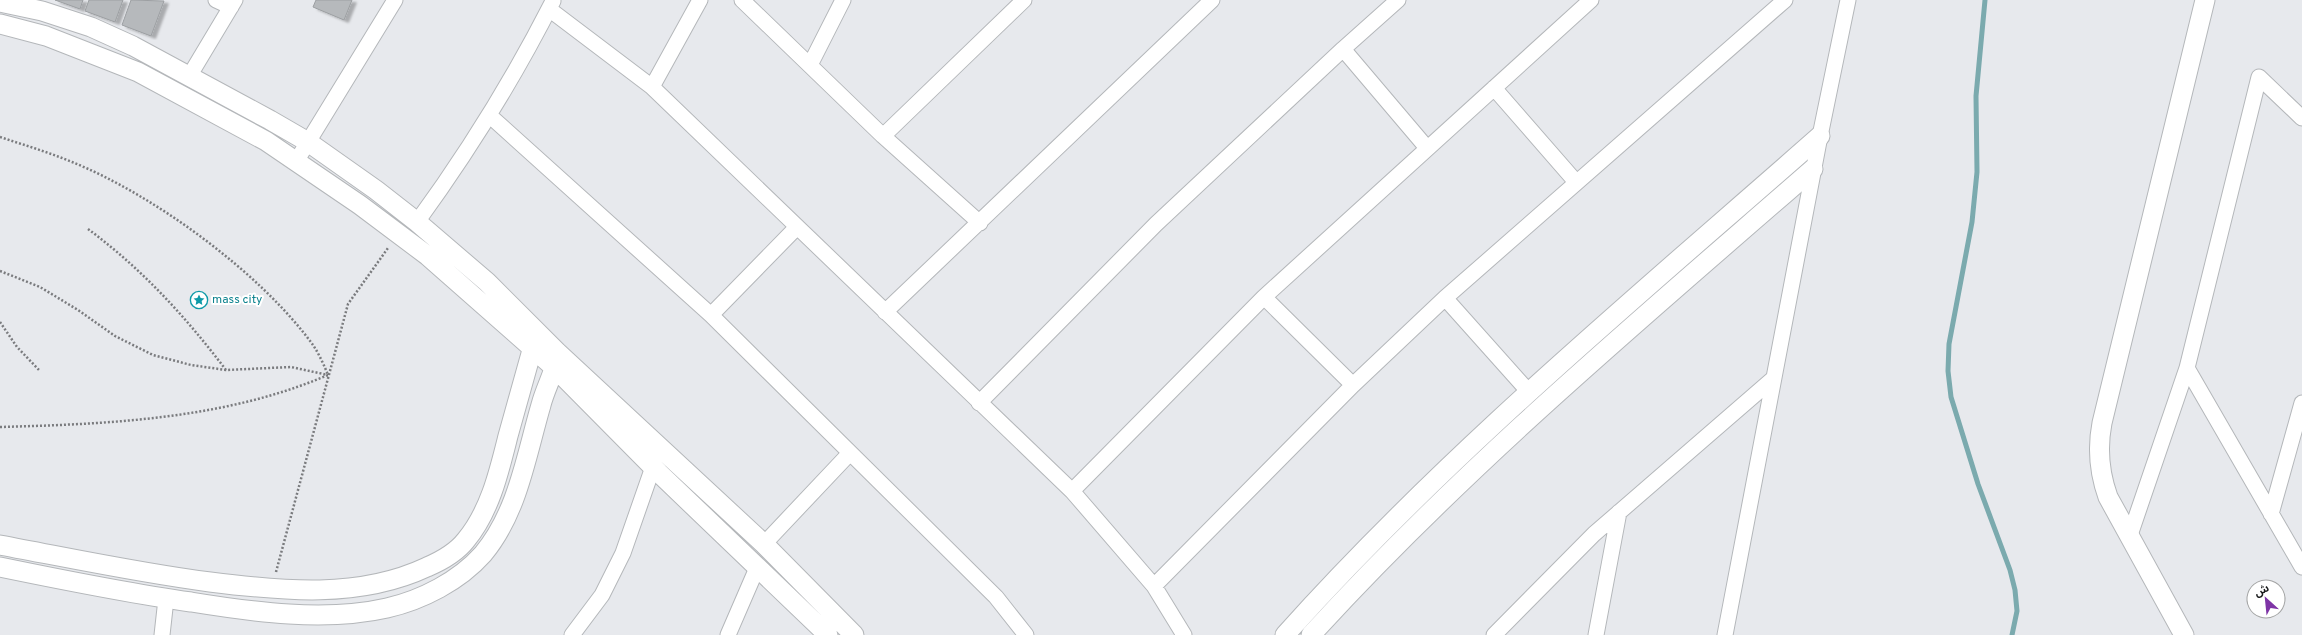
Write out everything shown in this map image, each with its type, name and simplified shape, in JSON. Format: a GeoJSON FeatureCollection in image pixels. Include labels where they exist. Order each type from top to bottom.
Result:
{"type":"FeatureCollection","features":[{"type":"Feature","properties":{"kind":"street"},"geometry":{"type":"LineString","coordinates":[[190,75],[233,3],[216,0]]}},
{"type":"Feature","properties":{"kind":"street"},"geometry":{"type":"LineString","coordinates":[[297,160],[395,0]]}},
{"type":"Feature","properties":{"kind":"street"},"geometry":{"type":"LineString","coordinates":[[652,87],[700,0]]}},
{"type":"Feature","properties":{"kind":"street"},"geometry":{"type":"LineString","coordinates":[[742,0],[882,136],[980,223]]}},
{"type":"Feature","properties":{"kind":"street"},"geometry":{"type":"LineString","coordinates":[[810,65],[843,0]]}},
{"type":"Feature","properties":{"kind":"street"},"geometry":{"type":"LineString","coordinates":[[882,136],[1024,0]]}},
{"type":"Feature","properties":{"kind":"street"},"geometry":{"type":"LineString","coordinates":[[885,312],[1212,0]]}},
{"type":"Feature","properties":{"kind":"street"},"geometry":{"type":"LineString","coordinates":[[1072,491],[1264,297],[1591,0]]}},
{"type":"Feature","properties":{"kind":"street"},"geometry":{"type":"LineString","coordinates":[[1154,586],[1354,385],[1446,298],[1784,0]]}},
{"type":"Feature","properties":{"kind":"street"},"geometry":{"type":"LineString","coordinates":[[1725,635],[1813,169],[1848,0]]}},
{"type":"Feature","properties":{"kind":"street"},"geometry":{"type":"LineString","coordinates":[[2184,635],[2129,538],[2104,485],[2099,461],[2100,435],[2205,0]]}},
{"type":"Feature","properties":{"kind":"street"},"geometry":{"type":"LineString","coordinates":[[0,2],[42,11],[91,27],[190,75],[308,142],[417,222],[487,282],[536,342]]}},
{"type":"Feature","properties":{"kind":"street"},"geometry":{"type":"LineString","coordinates":[[979,403],[1156,224],[1343,49],[1391,2]]}},
{"type":"Feature","properties":{"kind":"street"},"geometry":{"type":"LineString","coordinates":[[417,222],[447,180],[489,115],[552,4],[652,87],[796,228],[1072,491],[1154,586],[1184,635]]}},
{"type":"Feature","properties":{"kind":"street"},"geometry":{"type":"LineString","coordinates":[[0,24],[46,36],[138,72],[240,125],[297,160],[428,256],[536,342],[764,544],[854,635]]}},
{"type":"Feature","properties":{"kind":"street"},"geometry":{"type":"LineString","coordinates":[[1343,49],[1427,148]]}},
{"type":"Feature","properties":{"kind":"street"},"geometry":{"type":"LineString","coordinates":[[2129,538],[2187,368],[2259,77],[2302,118]]}},
{"type":"Feature","properties":{"kind":"street"},"geometry":{"type":"LineString","coordinates":[[1494,88],[1576,182]]}},
{"type":"Feature","properties":{"kind":"street"},"geometry":{"type":"LineString","coordinates":[[489,115],[711,315],[849,454],[996,597],[1026,635]]}},
{"type":"Feature","properties":{"kind":"street"},"geometry":{"type":"LineString","coordinates":[[1285,635],[1393,522],[1469,447],[1529,392],[1820,136]]}},
{"type":"Feature","properties":{"kind":"street"},"geometry":{"type":"LineString","coordinates":[[1311,635],[1406,535],[1543,405],[1813,169]]}},
{"type":"Feature","properties":{"kind":"street"},"geometry":{"type":"LineString","coordinates":[[711,315],[796,228]]}},
{"type":"Feature","properties":{"kind":"street"},"geometry":{"type":"LineString","coordinates":[[1264,297],[1354,385]]}},
{"type":"Feature","properties":{"kind":"street"},"geometry":{"type":"LineString","coordinates":[[1446,298],[1529,392]]}},
{"type":"Feature","properties":{"kind":"street"},"geometry":{"type":"LineString","coordinates":[[0,545],[176,577],[272,588],[333,589],[378,584],[414,573],[450,555],[466,541],[482,518],[498,474],[536,342]]}},
{"type":"Feature","properties":{"kind":"street"},"geometry":{"type":"LineString","coordinates":[[556,360],[653,467],[828,635]]}},
{"type":"Feature","properties":{"kind":"street"},"geometry":{"type":"LineString","coordinates":[[0,567],[114,591],[262,612],[338,614],[387,608],[415,599],[452,581],[482,554],[508,514],[515,496],[541,403],[556,360]]}},
{"type":"Feature","properties":{"kind":"street"},"geometry":{"type":"LineString","coordinates":[[2187,368],[2302,568]]}},
{"type":"Feature","properties":{"kind":"street"},"geometry":{"type":"LineString","coordinates":[[1494,635],[1594,534],[1774,378]]}},
{"type":"Feature","properties":{"kind":"street"},"geometry":{"type":"LineString","coordinates":[[2271,514],[2302,403]]}},
{"type":"Feature","properties":{"kind":"street"},"geometry":{"type":"LineString","coordinates":[[764,544],[849,454]]}},
{"type":"Feature","properties":{"kind":"street"},"geometry":{"type":"LineString","coordinates":[[572,635],[602,595],[623,553],[653,467]]}},
{"type":"Feature","properties":{"kind":"street"},"geometry":{"type":"LineString","coordinates":[[1596,635],[1619,512]]}},
{"type":"Feature","properties":{"kind":"street"},"geometry":{"type":"LineString","coordinates":[[1393,522],[1406,535]]}},
{"type":"Feature","properties":{"kind":"street"},"geometry":{"type":"LineString","coordinates":[[728,635],[757,568]]}},
{"type":"Feature","properties":{"kind":"street"},"geometry":{"type":"LineString","coordinates":[[162,635],[166,599]]}},
{"type":"Feature","properties":{"kind":"path"},"geometry":{"type":"LineString","coordinates":[[0,137],[86,168],[118,184],[197,234],[244,272],[275,300],[314,346],[328,375]]}},
{"type":"Feature","properties":{"kind":"path"},"geometry":{"type":"LineString","coordinates":[[88,229],[120,253],[168,300],[226,370]]}},
{"type":"Feature","properties":{"kind":"path"},"geometry":{"type":"LineString","coordinates":[[272,588],[348,304],[398,234]]}},
{"type":"Feature","properties":{"kind":"path"},"geometry":{"type":"LineString","coordinates":[[0,271],[40,287],[78,310],[114,336],[153,355],[191,365],[226,370],[292,367],[328,375]]}},
{"type":"Feature","properties":{"kind":"path"},"geometry":{"type":"LineString","coordinates":[[0,322],[17,347],[39,370]]}},
{"type":"Feature","properties":{"kind":"path"},"geometry":{"type":"LineString","coordinates":[[0,427],[131,421],[190,413],[291,391],[328,375]]}},
{"type":"Feature","properties":{"kind":"building"},"geometry":{"type":"Polygon","coordinates":[[[55,0],[83,0],[80,9],[55,0]]]}},
{"type":"Feature","properties":{"kind":"building"},"geometry":{"type":"Polygon","coordinates":[[[89,0],[123,0],[115,22],[85,11],[89,0]]]}},
{"type":"Feature","properties":{"kind":"building"},"geometry":{"type":"Polygon","coordinates":[[[131,0],[164,1],[151,36],[122,25],[131,0]]]}},
{"type":"Feature","properties":{"kind":"building"},"geometry":{"type":"Polygon","coordinates":[[[316,0],[352,0],[344,20],[313,7],[316,0]]]}},
{"type":"Feature","properties":{"kind":"waterway"},"geometry":{"type":"LineString","coordinates":[[1985,0],[1976,96],[1977,172],[1972,222],[1949,344],[1948,371],[1951,397],[1978,484],[2010,570],[2015,590],[2017,611],[2012,635]]}},
{"type":"Feature","properties":{"kind":"place","name":"mass city"},"geometry":{"type":"Point","coordinates":[199,300]}}]}
